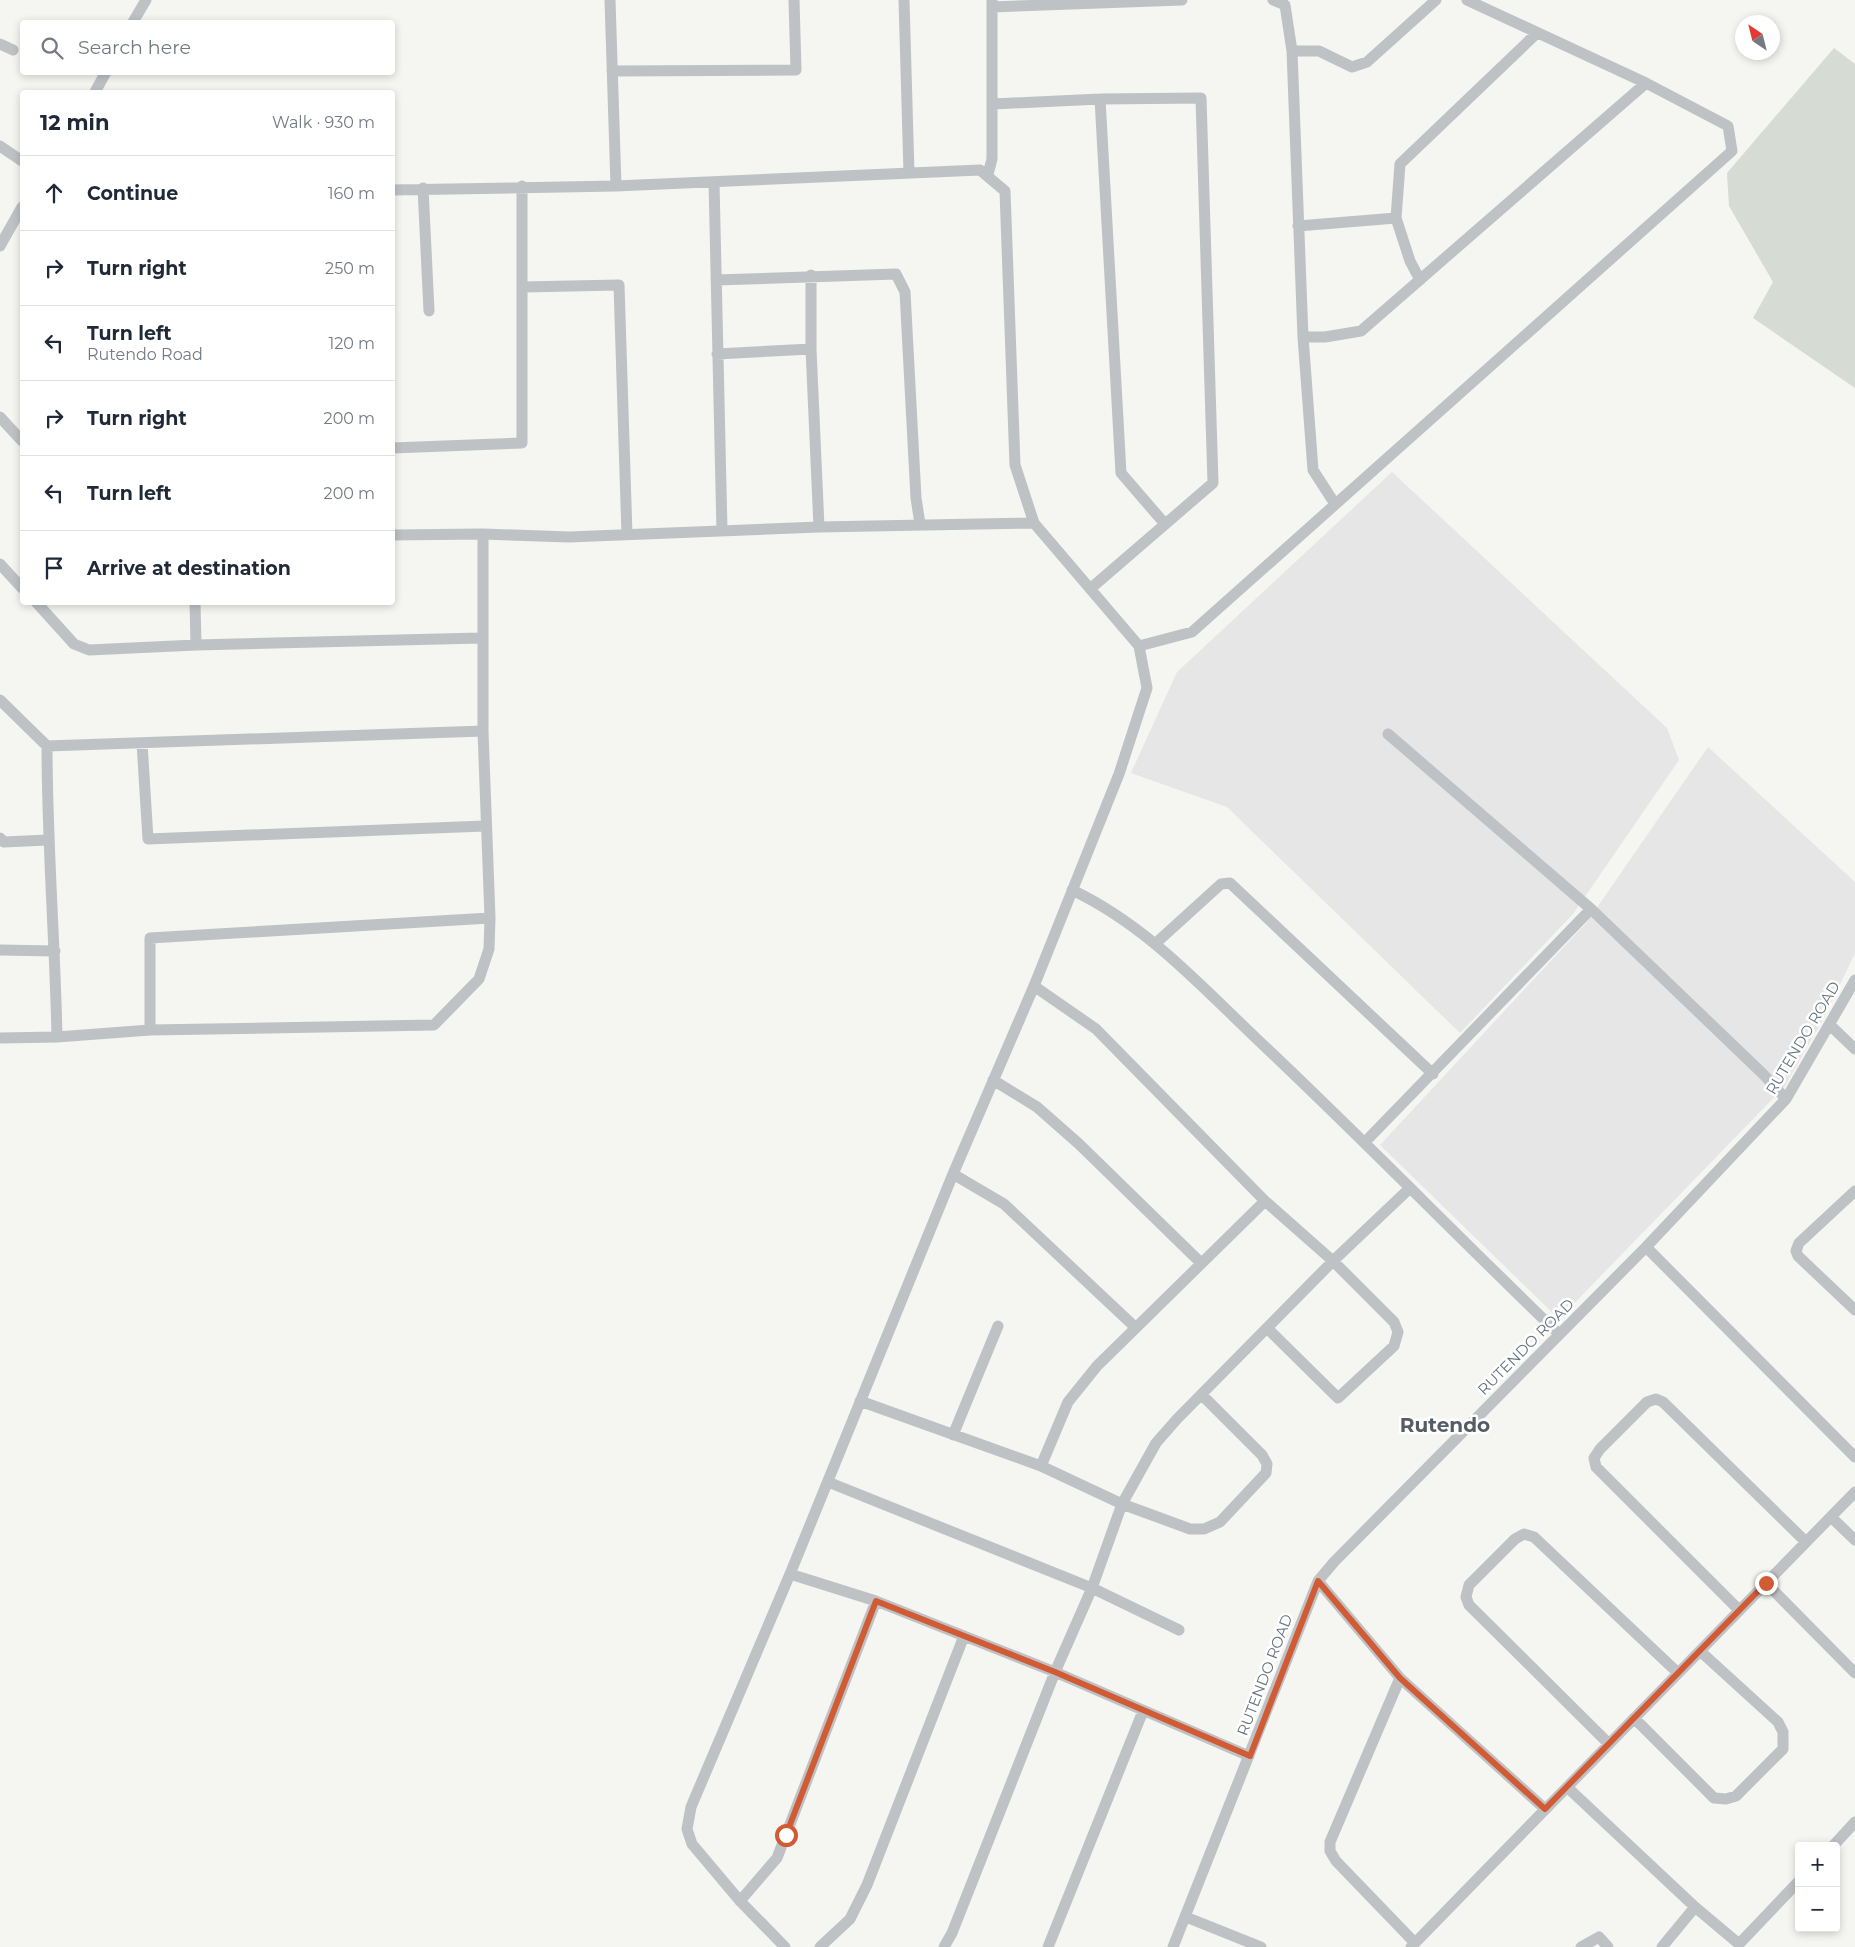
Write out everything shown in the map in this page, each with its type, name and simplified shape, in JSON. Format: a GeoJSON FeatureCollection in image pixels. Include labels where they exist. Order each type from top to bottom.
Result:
{"type":"FeatureCollection","features":[{"type":"Feature","properties":{"kind":"street"},"geometry":{"type":"LineString","coordinates":[[134,20],[146,0]]}},
{"type":"Feature","properties":{"kind":"street"},"geometry":{"type":"LineString","coordinates":[[610,0],[616,186]]}},
{"type":"Feature","properties":{"kind":"street"},"geometry":{"type":"LineString","coordinates":[[612,71],[796,70],[794,0]]}},
{"type":"Feature","properties":{"kind":"street"},"geometry":{"type":"LineString","coordinates":[[904,0],[909,173]]}},
{"type":"Feature","properties":{"kind":"street"},"geometry":{"type":"LineString","coordinates":[[988,174],[992,159],[992,3],[1182,0]]}},
{"type":"Feature","properties":{"kind":"street"},"geometry":{"type":"LineString","coordinates":[[1273,0],[1285,5],[1292,51],[1303,337],[1313,470],[1336,504]]}},
{"type":"Feature","properties":{"kind":"street"},"geometry":{"type":"LineString","coordinates":[[1292,51],[1319,51],[1352,66],[1367,62],[1436,0]]}},
{"type":"Feature","properties":{"kind":"street"},"geometry":{"type":"LineString","coordinates":[[1139,646],[1192,632],[1732,151],[1728,126],[1646,83],[1467,0]]}},
{"type":"Feature","properties":{"kind":"street"},"geometry":{"type":"LineString","coordinates":[[1420,280],[1410,261],[1396,218],[1400,164],[1537,33]]}},
{"type":"Feature","properties":{"kind":"street"},"geometry":{"type":"LineString","coordinates":[[0,44],[13,50]]}},
{"type":"Feature","properties":{"kind":"street"},"geometry":{"type":"LineString","coordinates":[[95,90],[104,75]]}},
{"type":"Feature","properties":{"kind":"street"},"geometry":{"type":"LineString","coordinates":[[1303,337],[1325,337],[1361,331],[1646,83]]}},
{"type":"Feature","properties":{"kind":"street"},"geometry":{"type":"LineString","coordinates":[[993,104],[1100,99],[1201,98],[1213,482],[1090,590]]}},
{"type":"Feature","properties":{"kind":"street"},"geometry":{"type":"LineString","coordinates":[[1100,99],[1121,473],[1165,524]]}},
{"type":"Feature","properties":{"kind":"street"},"geometry":{"type":"LineString","coordinates":[[0,146],[20,160]]}},
{"type":"Feature","properties":{"kind":"street"},"geometry":{"type":"LineString","coordinates":[[395,190],[522,186],[616,186],[980,170],[988,174],[1005,191],[1015,465],[1034,523],[1139,646],[1147,688],[1119,774],[1034,986],[953,1174],[790,1574],[691,1807],[687,1829],[692,1844],[740,1901],[784,1947]]}},
{"type":"Feature","properties":{"kind":"street"},"geometry":{"type":"LineString","coordinates":[[714,182],[722,531]]}},
{"type":"Feature","properties":{"kind":"street"},"geometry":{"type":"LineString","coordinates":[[395,448],[522,443],[522,186]]}},
{"type":"Feature","properties":{"kind":"street"},"geometry":{"type":"LineString","coordinates":[[423,188],[429,310]]}},
{"type":"Feature","properties":{"kind":"street"},"geometry":{"type":"LineString","coordinates":[[0,246],[20,211]]}},
{"type":"Feature","properties":{"kind":"street"},"geometry":{"type":"LineString","coordinates":[[1298,226],[1396,218]]}},
{"type":"Feature","properties":{"kind":"street"},"geometry":{"type":"LineString","coordinates":[[716,280],[811,275],[896,274],[905,292],[916,498],[920,524]]}},
{"type":"Feature","properties":{"kind":"street"},"geometry":{"type":"LineString","coordinates":[[811,275],[811,349],[819,527]]}},
{"type":"Feature","properties":{"kind":"street"},"geometry":{"type":"LineString","coordinates":[[523,288],[619,285],[628,535]]}},
{"type":"Feature","properties":{"kind":"street"},"geometry":{"type":"LineString","coordinates":[[717,354],[811,349]]}},
{"type":"Feature","properties":{"kind":"street"},"geometry":{"type":"LineString","coordinates":[[0,418],[20,439]]}},
{"type":"Feature","properties":{"kind":"street"},"geometry":{"type":"LineString","coordinates":[[395,536],[483,534],[569,537],[819,527],[1034,523]]}},
{"type":"Feature","properties":{"kind":"street"},"geometry":{"type":"LineString","coordinates":[[0,1038],[57,1038],[150,1030],[434,1025],[479,979],[489,949],[490,918],[485,826],[481,638],[483,534]]}},
{"type":"Feature","properties":{"kind":"street"},"geometry":{"type":"LineString","coordinates":[[0,564],[20,586]]}},
{"type":"Feature","properties":{"kind":"street"},"geometry":{"type":"LineString","coordinates":[[39,605],[74,644],[89,650],[196,645],[481,638]]}},
{"type":"Feature","properties":{"kind":"street"},"geometry":{"type":"LineString","coordinates":[[195,605],[196,645]]}},
{"type":"Feature","properties":{"kind":"street"},"geometry":{"type":"LineString","coordinates":[[2,707],[47,746],[483,731]]}},
{"type":"Feature","properties":{"kind":"street"},"geometry":{"type":"LineString","coordinates":[[1388,734],[1591,909],[1757,1068],[1786,1100]]}},
{"type":"Feature","properties":{"kind":"street"},"geometry":{"type":"LineString","coordinates":[[142,743],[148,839],[485,826]]}},
{"type":"Feature","properties":{"kind":"street"},"geometry":{"type":"LineString","coordinates":[[47,746],[47,840],[55,951],[57,1038]]}},
{"type":"Feature","properties":{"kind":"street"},"geometry":{"type":"LineString","coordinates":[[0,838],[4,842],[47,840]]}},
{"type":"Feature","properties":{"kind":"street"},"geometry":{"type":"LineString","coordinates":[[1156,943],[1221,884],[1230,883],[1432,1074]]}},
{"type":"Feature","properties":{"kind":"street"},"geometry":{"type":"LineString","coordinates":[[1072,890],[1103,905],[1156,943],[1366,1142],[1410,1188],[1559,1334]]}},
{"type":"Feature","properties":{"kind":"street"},"geometry":{"type":"LineString","coordinates":[[1366,1142],[1591,909]]}},
{"type":"Feature","properties":{"kind":"street"},"geometry":{"type":"LineString","coordinates":[[150,1030],[150,938],[490,918]]}},
{"type":"Feature","properties":{"kind":"street"},"geometry":{"type":"LineString","coordinates":[[0,950],[55,951]]}},
{"type":"Feature","properties":{"kind":"street","name":"RUTENDO ROAD"},"geometry":{"type":"LineString","coordinates":[[1173,1947],[1318,1581],[1646,1247],[1786,1100],[1855,980]]}},
{"type":"Feature","properties":{"kind":"street"},"geometry":{"type":"LineString","coordinates":[[1034,986],[1096,1029],[1265,1200],[1333,1261],[1394,1322],[1398,1332],[1394,1346],[1338,1398],[1267,1328]]}},
{"type":"Feature","properties":{"kind":"street"},"geometry":{"type":"LineString","coordinates":[[1830,1025],[1855,1049]]}},
{"type":"Feature","properties":{"kind":"street"},"geometry":{"type":"LineString","coordinates":[[994,1080],[1037,1108],[1079,1144],[1201,1263]]}},
{"type":"Feature","properties":{"kind":"street"},"geometry":{"type":"LineString","coordinates":[[953,1174],[1004,1204],[1136,1328]]}},
{"type":"Feature","properties":{"kind":"street"},"geometry":{"type":"LineString","coordinates":[[944,1947],[952,1933],[1055,1672],[1092,1588],[1122,1504],[1156,1443],[1176,1419],[1202,1395],[1333,1261],[1410,1188]]}},
{"type":"Feature","properties":{"kind":"street"},"geometry":{"type":"LineString","coordinates":[[1855,1191],[1799,1243],[1796,1251],[1798,1256],[1855,1310]]}},
{"type":"Feature","properties":{"kind":"street"},"geometry":{"type":"LineString","coordinates":[[1040,1466],[1068,1402],[1097,1366],[1265,1200]]}},
{"type":"Feature","properties":{"kind":"street"},"geometry":{"type":"LineString","coordinates":[[1646,1247],[1855,1457]]}},
{"type":"Feature","properties":{"kind":"street"},"geometry":{"type":"LineString","coordinates":[[953,1435],[998,1326]]}},
{"type":"Feature","properties":{"kind":"street"},"geometry":{"type":"LineString","coordinates":[[860,1401],[1040,1466],[1122,1504],[1190,1529],[1204,1529],[1220,1522],[1266,1472],[1267,1464],[1262,1455],[1202,1395]]}},
{"type":"Feature","properties":{"kind":"street"},"geometry":{"type":"LineString","coordinates":[[1739,1610],[1596,1467],[1594,1458],[1600,1449],[1648,1402],[1656,1399],[1663,1402],[1806,1542]]}},
{"type":"Feature","properties":{"kind":"street"},"geometry":{"type":"LineString","coordinates":[[828,1482],[1092,1588],[1180,1630]]}},
{"type":"Feature","properties":{"kind":"street"},"geometry":{"type":"LineString","coordinates":[[1400,1678],[1330,1842],[1330,1851],[1336,1861],[1413,1945],[1855,1492]]}},
{"type":"Feature","properties":{"kind":"street"},"geometry":{"type":"LineString","coordinates":[[1831,1517],[1855,1540]]}},
{"type":"Feature","properties":{"kind":"street"},"geometry":{"type":"LineString","coordinates":[[1609,1744],[1469,1605],[1466,1597],[1469,1585],[1515,1538],[1524,1534],[1534,1536],[1678,1673]]}},
{"type":"Feature","properties":{"kind":"street"},"geometry":{"type":"LineString","coordinates":[[790,1574],[876,1601],[1055,1672],[1250,1756]]}},
{"type":"Feature","properties":{"kind":"street"},"geometry":{"type":"LineString","coordinates":[[1318,1581],[1400,1678],[1545,1809]]}},
{"type":"Feature","properties":{"kind":"street"},"geometry":{"type":"LineString","coordinates":[[1766,1583],[1855,1673]]}},
{"type":"Feature","properties":{"kind":"street"},"geometry":{"type":"LineString","coordinates":[[740,1901],[777,1858],[876,1601]]}},
{"type":"Feature","properties":{"kind":"street"},"geometry":{"type":"LineString","coordinates":[[820,1947],[850,1919],[867,1885],[964,1636]]}},
{"type":"Feature","properties":{"kind":"street"},"geometry":{"type":"LineString","coordinates":[[1634,1718],[1714,1798],[1726,1799],[1736,1796],[1783,1749],[1783,1732],[1778,1722],[1700,1651]]}},
{"type":"Feature","properties":{"kind":"street"},"geometry":{"type":"LineString","coordinates":[[1048,1947],[1144,1711]]}},
{"type":"Feature","properties":{"kind":"street"},"geometry":{"type":"LineString","coordinates":[[1567,1787],[1694,1906],[1739,1944],[1795,1885]]}},
{"type":"Feature","properties":{"kind":"street"},"geometry":{"type":"LineString","coordinates":[[1837,1842],[1855,1822]]}},
{"type":"Feature","properties":{"kind":"street"},"geometry":{"type":"LineString","coordinates":[[1662,1947],[1694,1906]]}},
{"type":"Feature","properties":{"kind":"street"},"geometry":{"type":"LineString","coordinates":[[1186,1917],[1261,1947]]}},
{"type":"Feature","properties":{"kind":"street"},"geometry":{"type":"LineString","coordinates":[[1581,1947],[1599,1937],[1608,1947]]}},
{"type":"Feature","properties":{"kind":"shaded area"},"geometry":{"type":"Polygon","coordinates":[[[1834,48],[1855,64],[1855,388],[1753,318],[1773,282],[1729,206],[1727,173],[1834,48]]]}},
{"type":"Feature","properties":{"kind":"shaded area"},"geometry":{"type":"Polygon","coordinates":[[[1392,472],[1667,728],[1679,760],[1573,914],[1460,1033],[1227,807],[1131,773],[1177,672],[1392,472]]]}},
{"type":"Feature","properties":{"kind":"shaded area"},"geometry":{"type":"Polygon","coordinates":[[[1708,747],[1855,882],[1855,953],[1826,1014],[1785,1086],[1559,1319],[1380,1145],[1587,922],[1708,747]]]}},
{"type":"Feature","properties":{"kind":"district","name":"Rutendo"},"geometry":{"type":"Point","coordinates":[1445,1425]}},
{"type":"Feature","properties":{"kind":"route"},"geometry":{"type":"LineString","coordinates":[[786,1835],[876,1601],[1055,1672],[1250,1756],[1318,1581],[1400,1678],[1545,1809],[1766,1583]]}}]}
